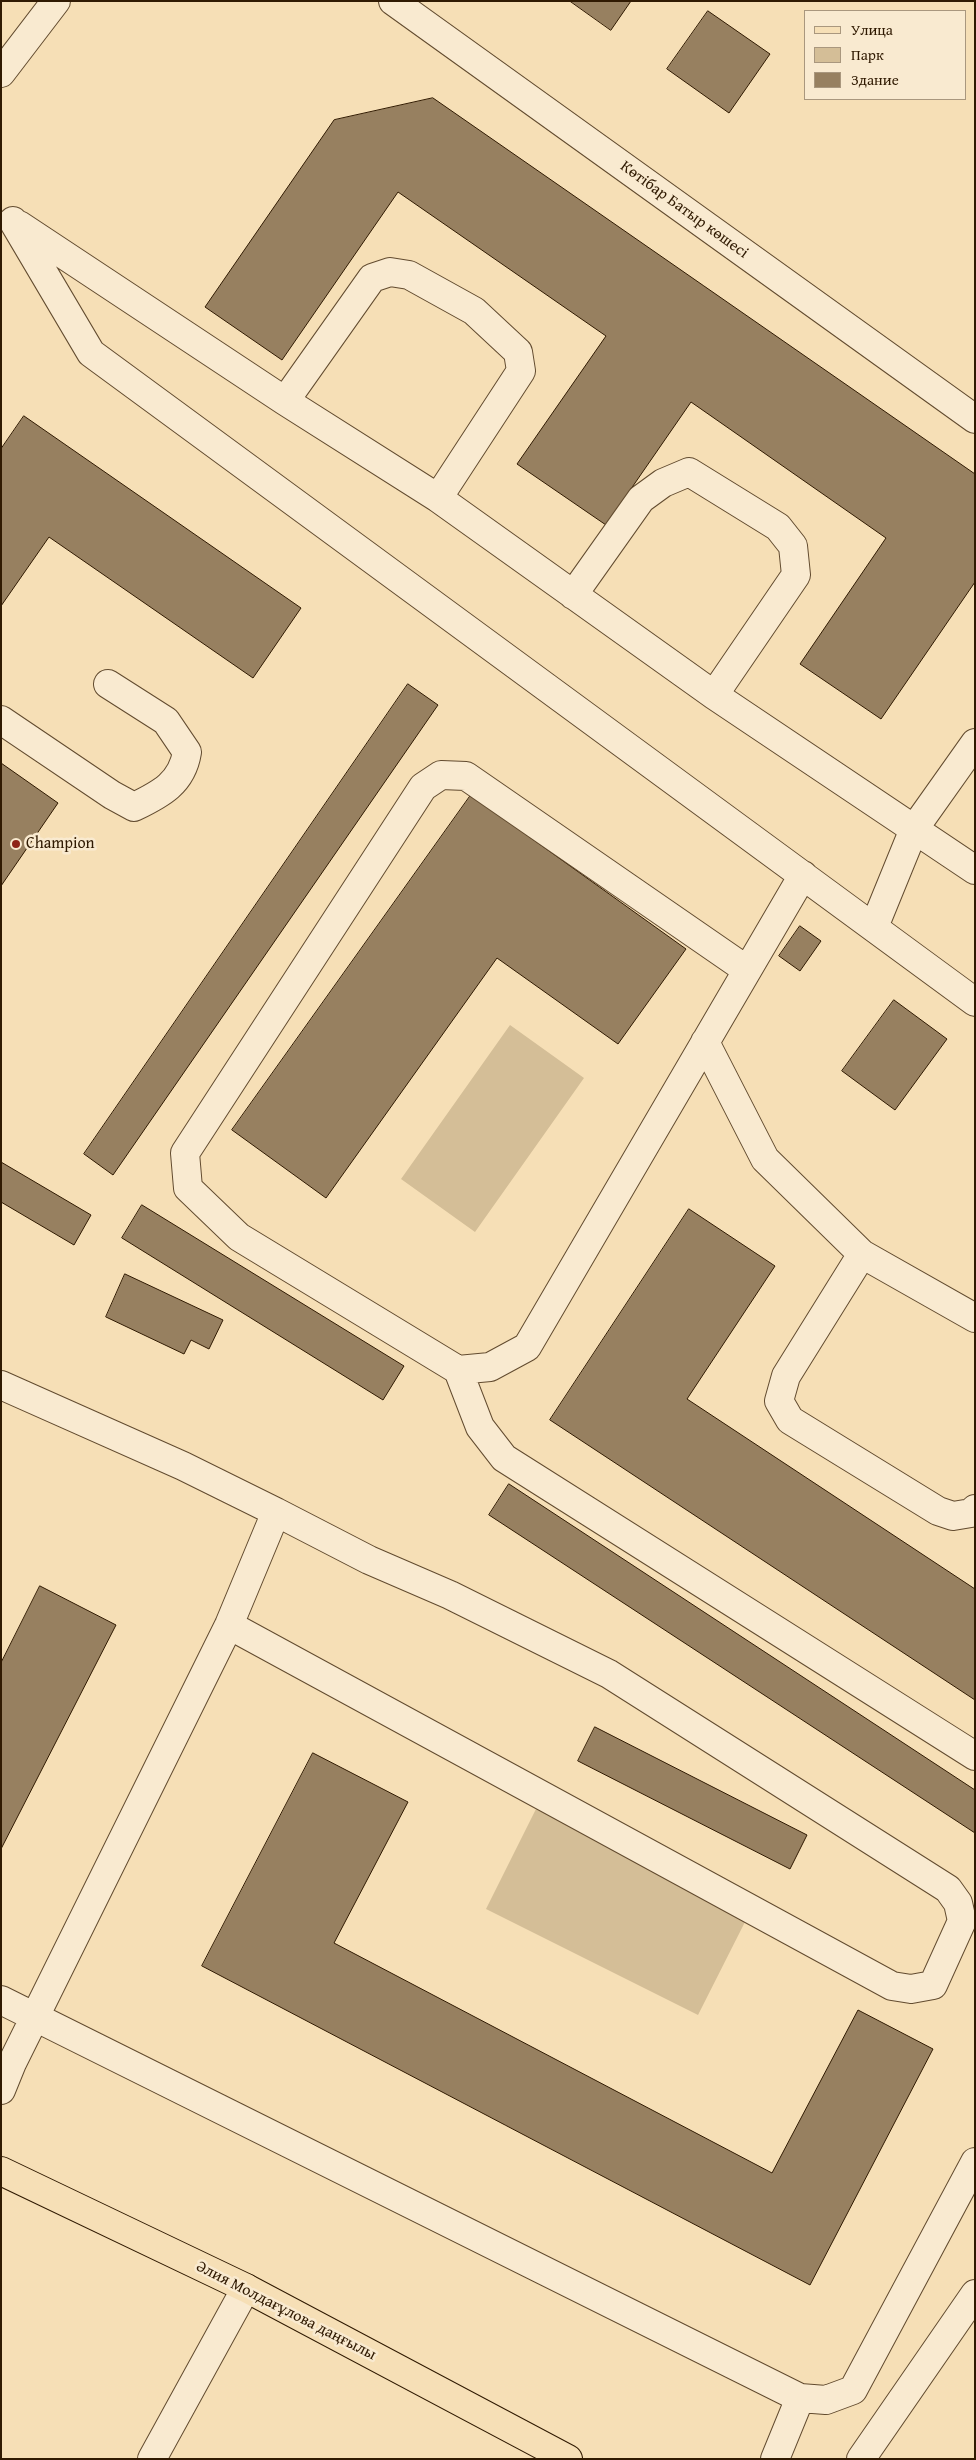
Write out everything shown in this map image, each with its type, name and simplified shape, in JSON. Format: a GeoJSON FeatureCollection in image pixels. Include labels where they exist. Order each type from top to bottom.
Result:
{"type":"FeatureCollection","features":[{"type":"Feature","properties":{"kind":"main road","name":"Әлия Молдағұлова даңғылы"},"geometry":{"type":"LineString","coordinates":[[1,2171],[246,2288],[568,2459]]}},
{"type":"Feature","properties":{"kind":"street"},"geometry":{"type":"LineString","coordinates":[[1,73],[56,1]]}},
{"type":"Feature","properties":{"kind":"street","name":"Көтібар Батыр көшесі"},"geometry":{"type":"LineString","coordinates":[[393,1],[975,419]]}},
{"type":"Feature","properties":{"kind":"street"},"geometry":{"type":"LineString","coordinates":[[7,217],[438,498],[714,695],[975,870]]}},
{"type":"Feature","properties":{"kind":"street"},"geometry":{"type":"LineString","coordinates":[[7,217],[91,352],[975,1002]]}},
{"type":"Feature","properties":{"kind":"street"},"geometry":{"type":"LineString","coordinates":[[285,400],[372,278],[390,272],[409,274],[474,311],[518,352],[521,371],[438,498]]}},
{"type":"Feature","properties":{"kind":"street"},"geometry":{"type":"LineString","coordinates":[[573,595],[641,499],[663,483],[689,472],[778,528],[794,546],[796,574],[714,695]]}},
{"type":"Feature","properties":{"kind":"street"},"geometry":{"type":"LineString","coordinates":[[1,720],[112,795],[134,807],[162,794],[184,767],[187,752],[166,721],[108,684]]}},
{"type":"Feature","properties":{"kind":"street"},"geometry":{"type":"LineString","coordinates":[[874,927],[914,829],[975,744]]}},
{"type":"Feature","properties":{"kind":"street"},"geometry":{"type":"LineString","coordinates":[[748,970],[466,776],[441,775],[422,787],[185,1153],[188,1188],[238,1237],[458,1370],[490,1367],[527,1347],[748,970],[803,875]]}},
{"type":"Feature","properties":{"kind":"street"},"geometry":{"type":"LineString","coordinates":[[705,1042],[765,1159],[862,1254],[975,1318]]}},
{"type":"Feature","properties":{"kind":"street"},"geometry":{"type":"LineString","coordinates":[[862,1254],[786,1376],[779,1400],[790,1420],[938,1511],[953,1516],[972,1513],[975,1509]]}},
{"type":"Feature","properties":{"kind":"street"},"geometry":{"type":"LineString","coordinates":[[458,1370],[480,1427],[504,1458],[975,1756]]}},
{"type":"Feature","properties":{"kind":"street"},"geometry":{"type":"LineString","coordinates":[[1,1385],[183,1466],[369,1560],[450,1595],[609,1674],[948,1889],[958,1903],[962,1921],[934,1985],[911,1989],[892,1986],[229,1625]]}},
{"type":"Feature","properties":{"kind":"street"},"geometry":{"type":"LineString","coordinates":[[1,2090],[12,2063],[36,2018],[229,1625],[276,1512]]}},
{"type":"Feature","properties":{"kind":"street"},"geometry":{"type":"LineString","coordinates":[[1,2000],[800,2398],[826,2400],[853,2390],[975,2162]]}},
{"type":"Feature","properties":{"kind":"street"},"geometry":{"type":"LineString","coordinates":[[152,2459],[246,2288]]}},
{"type":"Feature","properties":{"kind":"street"},"geometry":{"type":"LineString","coordinates":[[861,2459],[975,2294]]}},
{"type":"Feature","properties":{"kind":"street"},"geometry":{"type":"LineString","coordinates":[[774,2459],[800,2398]]}},
{"type":"Feature","properties":{"kind":"green space"},"geometry":{"type":"Polygon","coordinates":[[[510,1025],[584,1078],[475,1232],[401,1179],[510,1025]]]}},
{"type":"Feature","properties":{"kind":"green space"},"geometry":{"type":"Polygon","coordinates":[[[536,1809],[748,1916],[698,2015],[486,1909],[536,1809]]]}},
{"type":"Feature","properties":{"kind":"building"},"geometry":{"type":"Polygon","coordinates":[[[570,1],[631,1],[611,30],[570,1]]]}},
{"type":"Feature","properties":{"kind":"building"},"geometry":{"type":"Polygon","coordinates":[[[708,11],[770,54],[729,113],[667,69],[708,11]]]}},
{"type":"Feature","properties":{"kind":"building"},"geometry":{"type":"Polygon","coordinates":[[[433,98],[975,474],[975,582],[881,719],[800,664],[886,538],[691,402],[606,525],[517,464],[606,336],[398,192],[282,360],[205,307],[334,120],[433,98]]]}},
{"type":"Feature","properties":{"kind":"building"},"geometry":{"type":"Polygon","coordinates":[[[24,416],[301,608],[253,678],[49,537],[1,606],[1,449],[24,416]]]}},
{"type":"Feature","properties":{"kind":"building"},"geometry":{"type":"Polygon","coordinates":[[[408,684],[438,705],[113,1175],[84,1154],[408,684]]]}},
{"type":"Feature","properties":{"kind":"building","name":"Champion"},"geometry":{"type":"Polygon","coordinates":[[[1,763],[58,803],[1,886],[1,763]]]}},
{"type":"Feature","properties":{"kind":"building"},"geometry":{"type":"Polygon","coordinates":[[[471,795],[686,949],[618,1044],[497,958],[326,1198],[232,1130],[471,795]]]}},
{"type":"Feature","properties":{"kind":"building"},"geometry":{"type":"Polygon","coordinates":[[[800,926],[821,941],[800,971],[779,956],[800,926]]]}},
{"type":"Feature","properties":{"kind":"building"},"geometry":{"type":"Polygon","coordinates":[[[894,1000],[947,1039],[895,1110],[842,1071],[894,1000]]]}},
{"type":"Feature","properties":{"kind":"building"},"geometry":{"type":"Polygon","coordinates":[[[1,1162],[91,1215],[74,1245],[1,1202],[1,1162]]]}},
{"type":"Feature","properties":{"kind":"building"},"geometry":{"type":"Polygon","coordinates":[[[142,1205],[404,1366],[383,1400],[122,1238],[142,1205]]]}},
{"type":"Feature","properties":{"kind":"building"},"geometry":{"type":"Polygon","coordinates":[[[689,1209],[775,1266],[687,1399],[975,1589],[975,1700],[550,1420],[689,1209]]]}},
{"type":"Feature","properties":{"kind":"building"},"geometry":{"type":"Polygon","coordinates":[[[125,1274],[223,1320],[209,1349],[191,1340],[184,1354],[106,1317],[125,1274]]]}},
{"type":"Feature","properties":{"kind":"building"},"geometry":{"type":"Polygon","coordinates":[[[509,1484],[975,1790],[975,1833],[489,1515],[509,1484]]]}},
{"type":"Feature","properties":{"kind":"building"},"geometry":{"type":"Polygon","coordinates":[[[40,1586],[116,1625],[1,1849],[1,1663],[40,1586]]]}},
{"type":"Feature","properties":{"kind":"building"},"geometry":{"type":"Polygon","coordinates":[[[595,1727],[807,1835],[790,1869],[578,1761],[595,1727]]]}},
{"type":"Feature","properties":{"kind":"building"},"geometry":{"type":"Polygon","coordinates":[[[313,1753],[408,1802],[334,1943],[772,2173],[858,2010],[933,2049],[810,2285],[202,1966],[313,1753]]]}},
{"type":"Feature","properties":{"kind":"place","name":"Champion"},"geometry":{"type":"Point","coordinates":[16,844]}}]}
